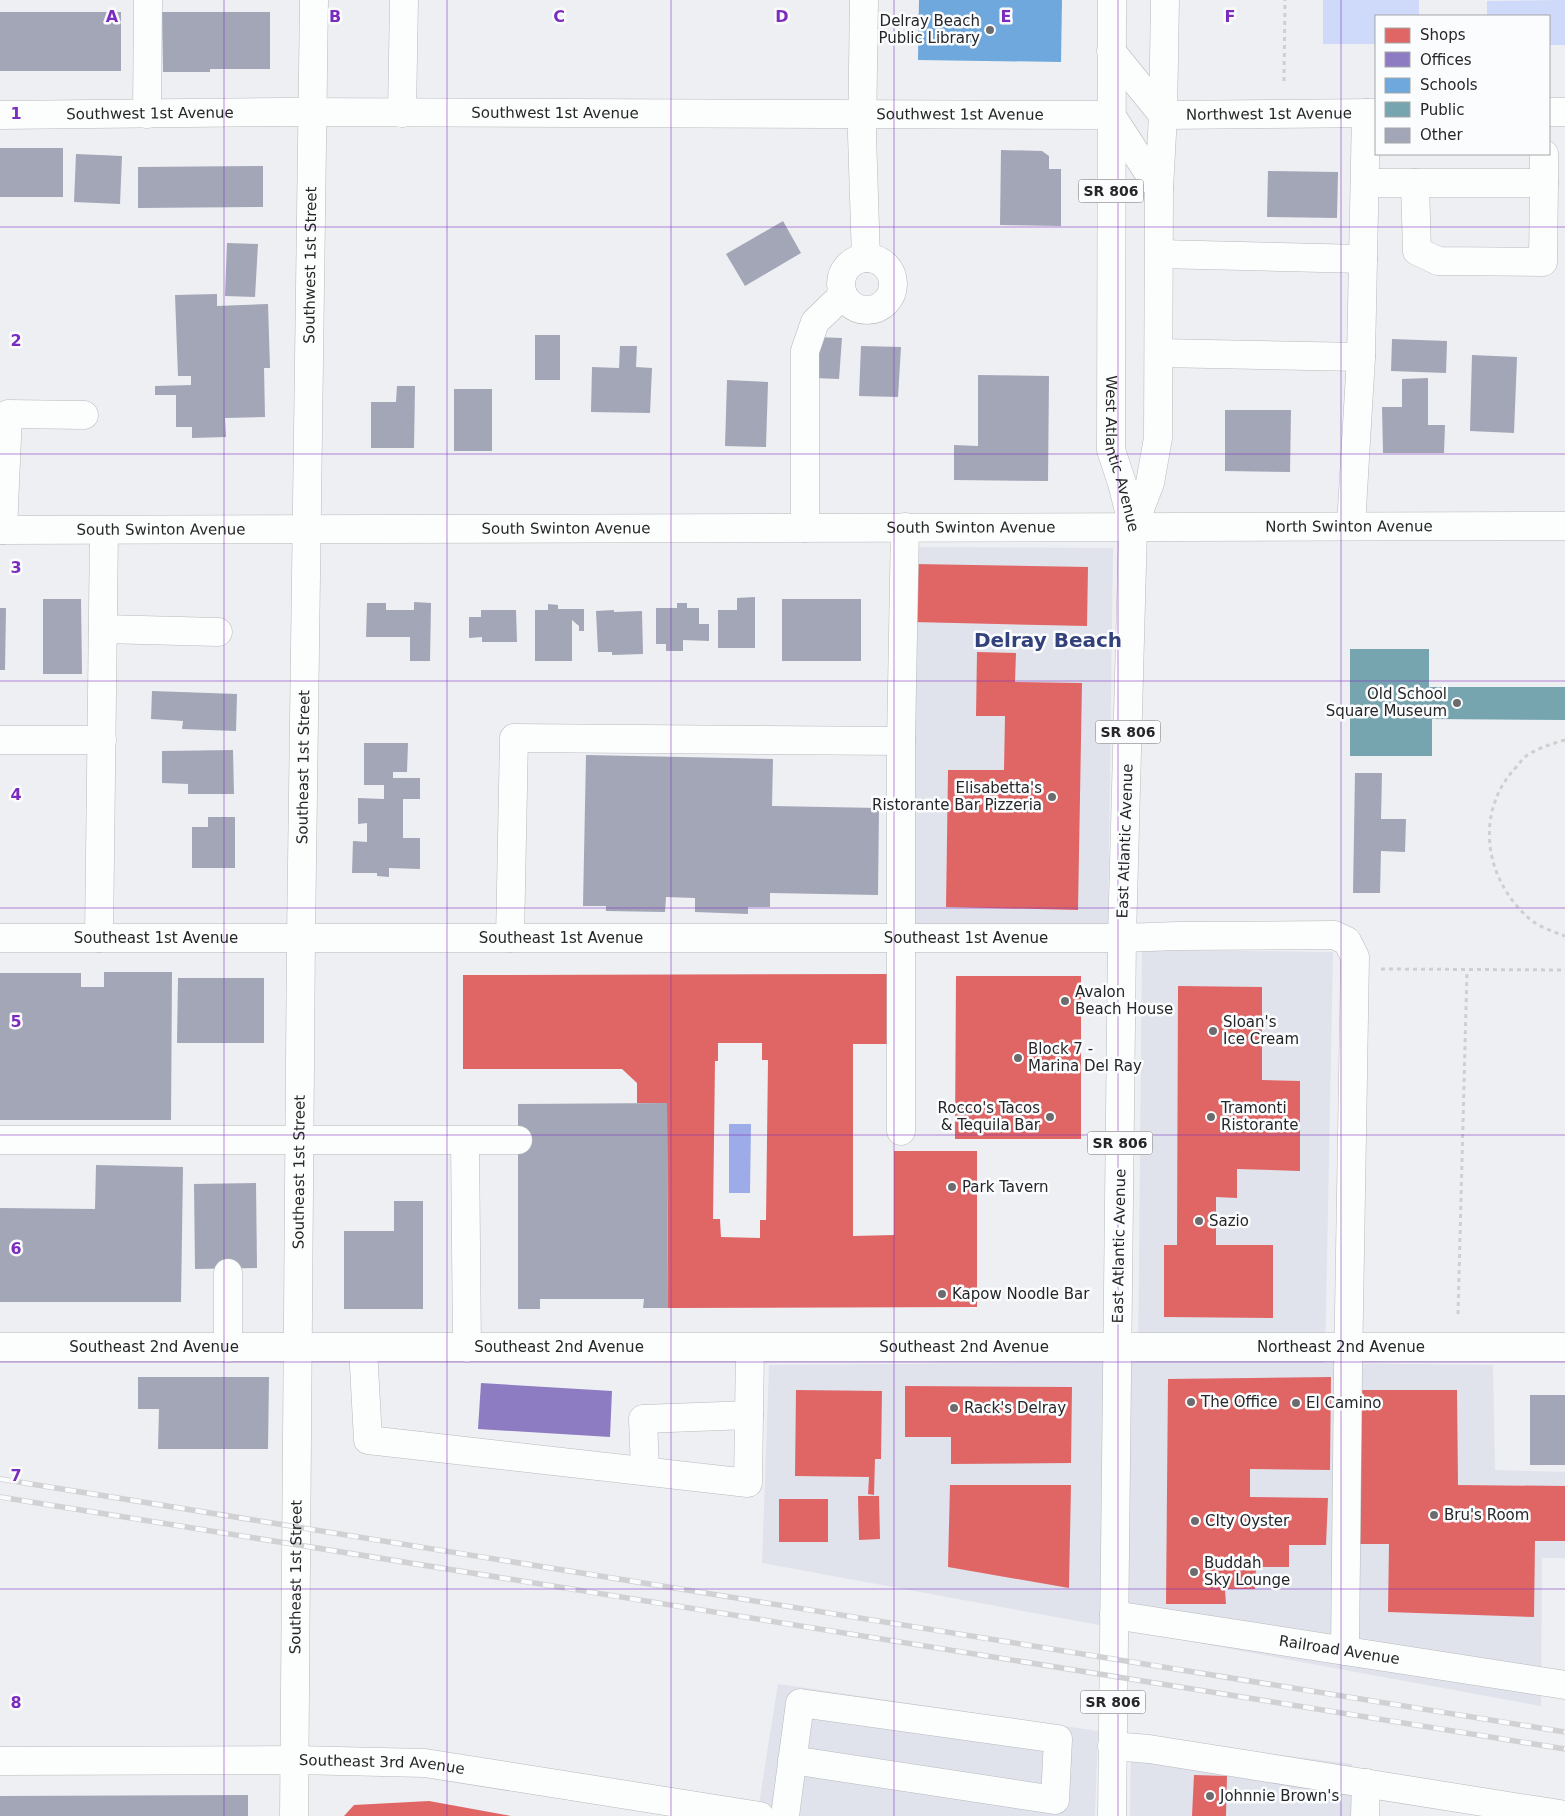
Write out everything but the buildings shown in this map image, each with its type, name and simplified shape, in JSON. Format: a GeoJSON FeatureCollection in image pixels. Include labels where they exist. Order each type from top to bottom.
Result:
{"type":"FeatureCollection","features":[{"type":"Feature","properties":{"kind":"street"},"geometry":{"type":"LineString","coordinates":[[147,114],[148,0]]}},
{"type":"Feature","properties":{"kind":"street","name":"Southwest 1st Street"},"geometry":{"type":"LineString","coordinates":[[307,529],[314,0]]}},
{"type":"Feature","properties":{"kind":"street"},"geometry":{"type":"LineString","coordinates":[[402,113],[404,0]]}},
{"type":"Feature","properties":{"kind":"street"},"geometry":{"type":"LineString","coordinates":[[864,0],[864,114],[862,135],[866,258]]}},
{"type":"Feature","properties":{"kind":"street","name":"West Atlantic Avenue"},"geometry":{"type":"LineString","coordinates":[[1112,0],[1111,450],[1133,527]]}},
{"type":"Feature","properties":{"kind":"street","name":"West Atlantic Avenue"},"geometry":{"type":"LineString","coordinates":[[1133,527],[1150,483],[1158,438],[1159,189],[1163,115],[1165,0]]}},
{"type":"Feature","properties":{"kind":"street"},"geometry":{"type":"LineString","coordinates":[[1111,51],[1163,115]]}},
{"type":"Feature","properties":{"kind":"street","name":"Southwest 1st Avenue"},"geometry":{"type":"LineString","coordinates":[[0,115],[312,112],[1111,115]]}},
{"type":"Feature","properties":{"kind":"street"},"geometry":{"type":"LineString","coordinates":[[1550,112],[1565,112]]}},
{"type":"Feature","properties":{"kind":"street"},"geometry":{"type":"LineString","coordinates":[[1351,526],[1361,357],[1365,183],[1371,113]]}},
{"type":"Feature","properties":{"kind":"street","name":"Northwest 1st Avenue"},"geometry":{"type":"LineString","coordinates":[[1163,115],[1371,113]]}},
{"type":"Feature","properties":{"kind":"street"},"geometry":{"type":"LineString","coordinates":[[1111,115],[1159,189]]}},
{"type":"Feature","properties":{"kind":"street"},"geometry":{"type":"LineString","coordinates":[[1415,183],[1417,251],[1438,261],[1543,262],[1544,155]]}},
{"type":"Feature","properties":{"kind":"street"},"geometry":{"type":"LineString","coordinates":[[1365,183],[1544,183]]}},
{"type":"Feature","properties":{"kind":"street"},"geometry":{"type":"LineString","coordinates":[[1159,254],[1363,259]]}},
{"type":"Feature","properties":{"kind":"street"},"geometry":{"type":"LineString","coordinates":[[858,259],[875,259],[883,263],[888,269],[893,285],[887,300],[880,306],[864,310],[855,308],[848,303],[843,295],[841,278],[844,270],[858,259]]}},
{"type":"Feature","properties":{"kind":"street"},"geometry":{"type":"LineString","coordinates":[[805,528],[805,352],[815,322],[843,295]]}},
{"type":"Feature","properties":{"kind":"street"},"geometry":{"type":"LineString","coordinates":[[1159,353],[1361,357]]}},
{"type":"Feature","properties":{"kind":"street"},"geometry":{"type":"LineString","coordinates":[[2,530],[8,414],[84,415]]}},
{"type":"Feature","properties":{"kind":"street","name":"North Swinton Avenue"},"geometry":{"type":"LineString","coordinates":[[1133,527],[1565,526]]}},
{"type":"Feature","properties":{"kind":"street"},"geometry":{"type":"LineString","coordinates":[[901,1132],[901,741],[905,527]]}},
{"type":"Feature","properties":{"kind":"street","name":"South Swinton Avenue"},"geometry":{"type":"LineString","coordinates":[[2,530],[1133,527]]}},
{"type":"Feature","properties":{"kind":"street","name":"East Atlantic Avenue"},"geometry":{"type":"LineString","coordinates":[[1112,1816],[1122,938],[1133,527]]}},
{"type":"Feature","properties":{"kind":"street","name":"Southeast 1st Street"},"geometry":{"type":"LineString","coordinates":[[294,1816],[301,937],[307,529]]}},
{"type":"Feature","properties":{"kind":"street"},"geometry":{"type":"LineString","coordinates":[[99,938],[104,530]]}},
{"type":"Feature","properties":{"kind":"street"},"geometry":{"type":"LineString","coordinates":[[103,629],[218,632]]}},
{"type":"Feature","properties":{"kind":"street"},"geometry":{"type":"LineString","coordinates":[[510,938],[514,738],[901,741]]}},
{"type":"Feature","properties":{"kind":"street"},"geometry":{"type":"LineString","coordinates":[[0,740],[102,740]]}},
{"type":"Feature","properties":{"kind":"street","name":"Southeast 1st Avenue"},"geometry":{"type":"LineString","coordinates":[[0,938],[1122,938],[1334,935],[1347,941],[1355,957],[1355,969],[1345,1651]]}},
{"type":"Feature","properties":{"kind":"street"},"geometry":{"type":"LineString","coordinates":[[0,1140],[518,1140]]}},
{"type":"Feature","properties":{"kind":"street"},"geometry":{"type":"LineString","coordinates":[[465,1140],[466,1348]]}},
{"type":"Feature","properties":{"kind":"street"},"geometry":{"type":"LineString","coordinates":[[228,1273],[228,1348]]}},
{"type":"Feature","properties":{"kind":"street","name":"Southeast 2nd Avenue"},"geometry":{"type":"LineString","coordinates":[[0,1347],[1118,1348]]}},
{"type":"Feature","properties":{"kind":"street","name":"Northeast 2nd Avenue"},"geometry":{"type":"LineString","coordinates":[[1118,1348],[1565,1347]]}},
{"type":"Feature","properties":{"kind":"street"},"geometry":{"type":"LineString","coordinates":[[363,1348],[368,1440],[748,1483],[750,1348]]}},
{"type":"Feature","properties":{"kind":"street"},"geometry":{"type":"LineString","coordinates":[[645,1471],[643,1418],[749,1415]]}},
{"type":"Feature","properties":{"kind":"street","name":"Railroad Avenue"},"geometry":{"type":"LineString","coordinates":[[1114,1615],[1565,1685]]}},
{"type":"Feature","properties":{"kind":"street"},"geometry":{"type":"LineString","coordinates":[[785,1816],[792,1760],[800,1703],[1058,1739],[1055,1800],[792,1760]]}},
{"type":"Feature","properties":{"kind":"street"},"geometry":{"type":"LineString","coordinates":[[1112,1746],[1149,1749],[1366,1783],[1496,1810],[1565,1814]]}},
{"type":"Feature","properties":{"kind":"street","name":"Southeast 3rd Avenue"},"geometry":{"type":"LineString","coordinates":[[0,1761],[295,1760],[425,1763],[760,1816]]}},
{"type":"Feature","properties":{"kind":"street"},"geometry":{"type":"LineString","coordinates":[[1365,1816],[1366,1783]]}},
{"type":"Feature","properties":{"kind":"path"},"geometry":{"type":"LineString","coordinates":[[1284,81],[1286,0]]}},
{"type":"Feature","properties":{"kind":"path"},"geometry":{"type":"LineString","coordinates":[[1565,740],[1549,744],[1525,757],[1504,782],[1492,807],[1489,836],[1494,867],[1510,897],[1532,921],[1565,936]]}},
{"type":"Feature","properties":{"kind":"path"},"geometry":{"type":"LineString","coordinates":[[1355,969],[1565,970]]}},
{"type":"Feature","properties":{"kind":"path"},"geometry":{"type":"LineString","coordinates":[[1458,1314],[1467,970]]}},
{"type":"Feature","properties":{"kind":"shaded area"},"geometry":{"type":"Polygon","coordinates":[[[1323,0],[1419,0],[1419,15],[1375,15],[1375,44],[1323,44],[1323,0]]]}},
{"type":"Feature","properties":{"kind":"shaded area"},"geometry":{"type":"Polygon","coordinates":[[[1565,0],[1565,45],[1550,45],[1550,15],[1487,15],[1487,1],[1565,0]]]}},
{"type":"Feature","properties":{"kind":"shaded area"},"geometry":{"type":"Polygon","coordinates":[[[894,547],[1113,548],[1108,924],[892,924],[894,547]]]}},
{"type":"Feature","properties":{"kind":"shaded area"},"geometry":{"type":"Polygon","coordinates":[[[1142,950],[1333,952],[1325,1363],[1493,1365],[1495,1470],[1565,1472],[1565,1558],[1542,1558],[1541,1706],[762,1563],[769,1365],[1138,1362],[1142,950]]]}},
{"type":"Feature","properties":{"kind":"shaded area"},"geometry":{"type":"Polygon","coordinates":[[[778,1684],[1098,1731],[1095,1816],[757,1816],[778,1684]]]}},
{"type":"Feature","properties":{"kind":"shaded area"},"geometry":{"type":"Polygon","coordinates":[[[1131,1736],[1352,1764],[1351,1816],[1130,1816],[1131,1736]]]}},
{"type":"Feature","properties":{"kind":"water"},"geometry":{"type":"Polygon","coordinates":[[[729,1124],[751,1124],[750,1193],[729,1193],[729,1124]]]}},
{"type":"Feature","properties":{"kind":"railway"},"geometry":{"type":"LineString","coordinates":[[0,1479],[1565,1732]]}},
{"type":"Feature","properties":{"kind":"railway"},"geometry":{"type":"LineString","coordinates":[[0,1497],[1565,1749]]}},
{"type":"Feature","properties":{"kind":"place","name":"Delray Beach Public Library"},"geometry":{"type":"Point","coordinates":[990,30]}},
{"type":"Feature","properties":{"kind":"place","name":"Old School Square Museum"},"geometry":{"type":"Point","coordinates":[1457,703]}},
{"type":"Feature","properties":{"kind":"place","name":"Elisabetta's Ristorante Bar Pizzeria"},"geometry":{"type":"Point","coordinates":[1052,797]}},
{"type":"Feature","properties":{"kind":"place","name":"Avalon Beach House"},"geometry":{"type":"Point","coordinates":[1065,1001]}},
{"type":"Feature","properties":{"kind":"place","name":"Sloan's Ice Cream"},"geometry":{"type":"Point","coordinates":[1213,1031]}},
{"type":"Feature","properties":{"kind":"place","name":"Block 7 - Marina Del Ray"},"geometry":{"type":"Point","coordinates":[1018,1058]}},
{"type":"Feature","properties":{"kind":"place","name":"Rocco's Tacos & Tequila Bar"},"geometry":{"type":"Point","coordinates":[1050,1117]}},
{"type":"Feature","properties":{"kind":"place","name":"Tramonti Ristorante"},"geometry":{"type":"Point","coordinates":[1211,1117]}},
{"type":"Feature","properties":{"kind":"place","name":"Park Tavern"},"geometry":{"type":"Point","coordinates":[952,1187]}},
{"type":"Feature","properties":{"kind":"place","name":"Sazio"},"geometry":{"type":"Point","coordinates":[1199,1221]}},
{"type":"Feature","properties":{"kind":"place","name":"Kapow Noodle Bar"},"geometry":{"type":"Point","coordinates":[942,1294]}},
{"type":"Feature","properties":{"kind":"place","name":"The Office"},"geometry":{"type":"Point","coordinates":[1191,1402]}},
{"type":"Feature","properties":{"kind":"place","name":"El Camino"},"geometry":{"type":"Point","coordinates":[1296,1403]}},
{"type":"Feature","properties":{"kind":"place","name":"Rack's Delray"},"geometry":{"type":"Point","coordinates":[954,1408]}},
{"type":"Feature","properties":{"kind":"place","name":"Bru's Room"},"geometry":{"type":"Point","coordinates":[1434,1515]}},
{"type":"Feature","properties":{"kind":"place","name":"CIty Oyster"},"geometry":{"type":"Point","coordinates":[1195,1521]}},
{"type":"Feature","properties":{"kind":"place","name":"Buddah Sky Lounge"},"geometry":{"type":"Point","coordinates":[1194,1572]}},
{"type":"Feature","properties":{"kind":"place","name":"Johnnie Brown's"},"geometry":{"type":"Point","coordinates":[1210,1796]}},
{"type":"Feature","properties":{"kind":"district","name":"Delray Beach"},"geometry":{"type":"Point","coordinates":[1048,640]}}]}
